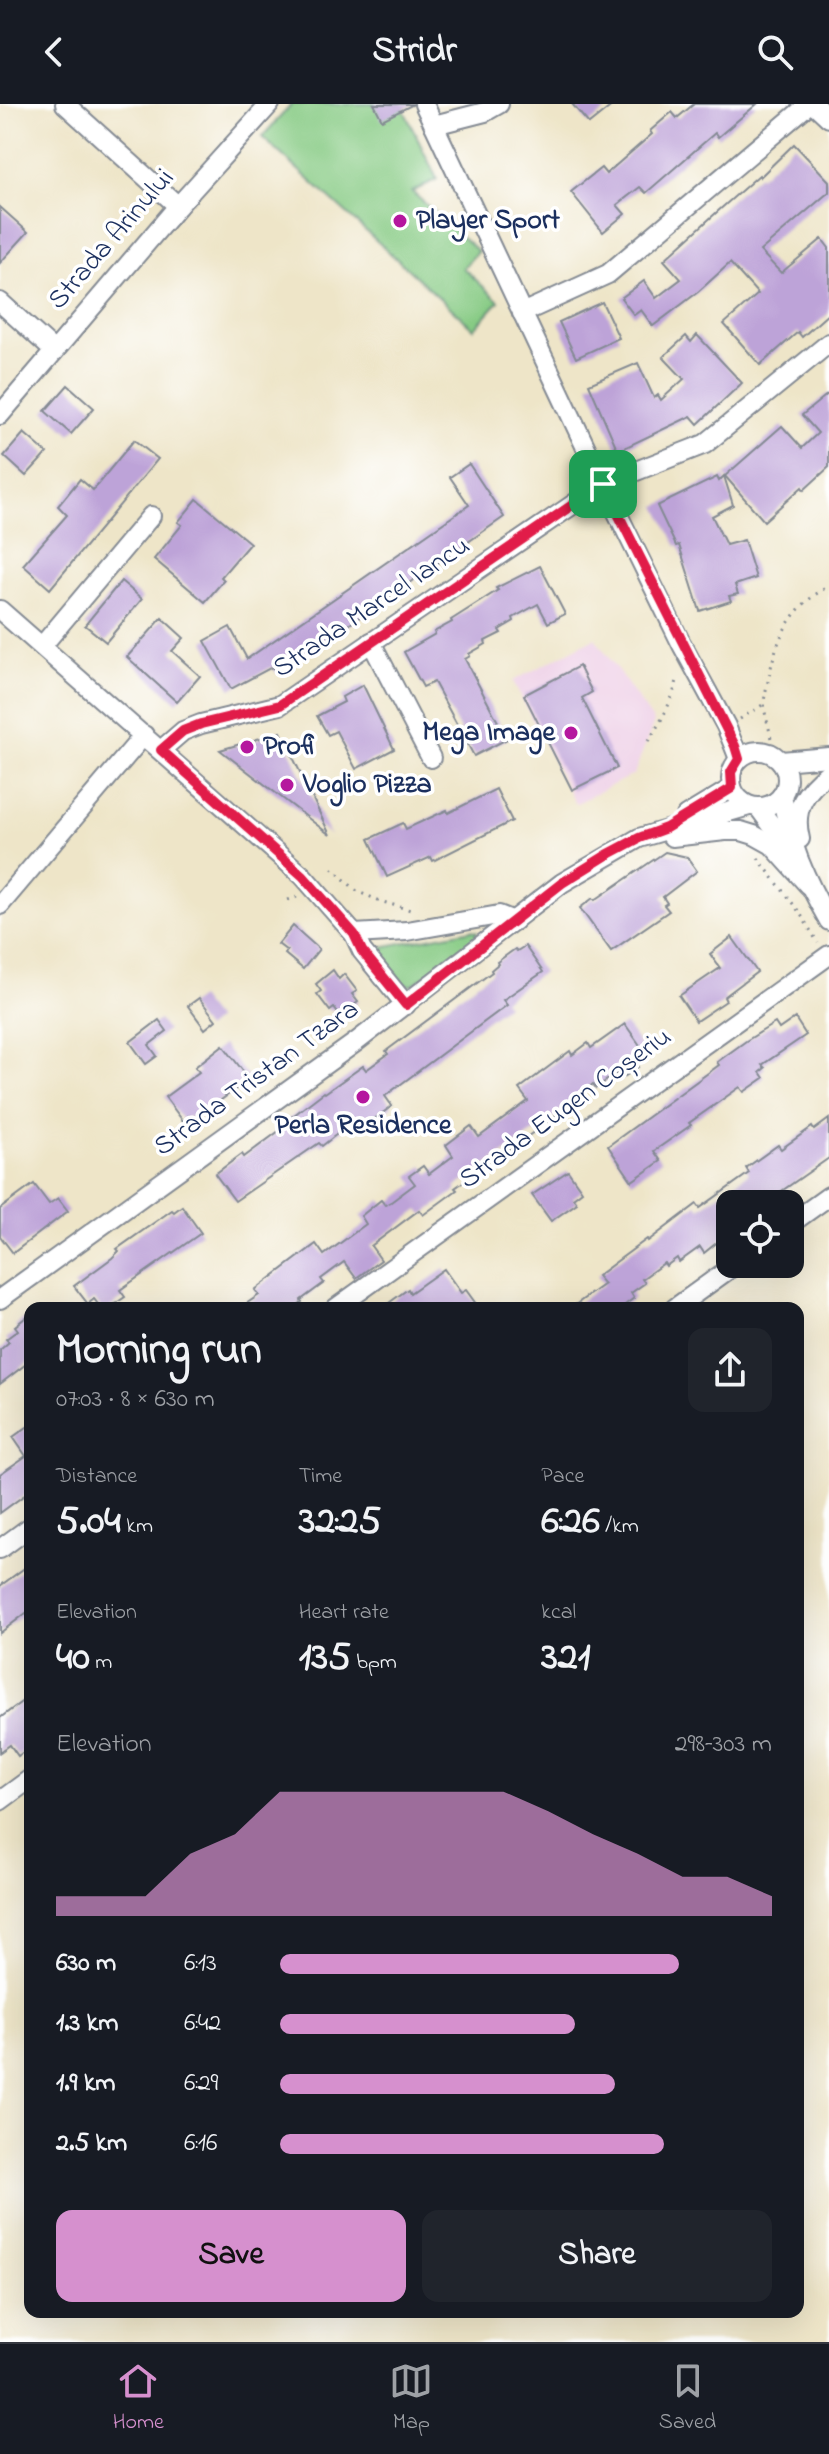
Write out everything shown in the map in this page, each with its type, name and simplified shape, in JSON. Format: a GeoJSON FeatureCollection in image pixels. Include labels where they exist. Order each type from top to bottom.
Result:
{"type":"FeatureCollection","features":[{"type":"Feature","properties":{"kind":"street"},"geometry":{"type":"LineString","coordinates":[[65,104],[178,206]]}},
{"type":"Feature","properties":{"kind":"street","name":"Strada Arinului"},"geometry":{"type":"LineString","coordinates":[[0,415],[178,206],[270,104]]}},
{"type":"Feature","properties":{"kind":"street"},"geometry":{"type":"LineString","coordinates":[[424,104],[603,484],[682,645],[726,726],[739,759]]}},
{"type":"Feature","properties":{"kind":"street"},"geometry":{"type":"LineString","coordinates":[[434,125],[485,112],[499,104]]}},
{"type":"Feature","properties":{"kind":"street"},"geometry":{"type":"LineString","coordinates":[[522,313],[608,274],[811,104],[829,118]]}},
{"type":"Feature","properties":{"kind":"street"},"geometry":{"type":"LineString","coordinates":[[0,302],[54,351]]}},
{"type":"Feature","properties":{"kind":"street","name":"Strada Marcel Iancu"},"geometry":{"type":"LineString","coordinates":[[161,750],[183,731],[201,724],[280,705],[603,484],[705,444],[829,343]]}},
{"type":"Feature","properties":{"kind":"street"},"geometry":{"type":"LineString","coordinates":[[42,646],[151,516]]}},
{"type":"Feature","properties":{"kind":"street"},"geometry":{"type":"LineString","coordinates":[[2,614],[303,876],[354,934],[362,951],[406,1005]]}},
{"type":"Feature","properties":{"kind":"street"},"geometry":{"type":"LineString","coordinates":[[371,642],[431,758]]}},
{"type":"Feature","properties":{"kind":"street"},"geometry":{"type":"LineString","coordinates":[[726,726],[770,755],[787,777],[785,816],[797,858],[808,885],[829,921]]}},
{"type":"Feature","properties":{"kind":"street"},"geometry":{"type":"LineString","coordinates":[[0,905],[144,735]]}},
{"type":"Feature","properties":{"kind":"street"},"geometry":{"type":"LineString","coordinates":[[797,858],[754,806],[735,796],[731,772],[744,754],[829,757]]}},
{"type":"Feature","properties":{"kind":"street"},"geometry":{"type":"LineString","coordinates":[[754,806],[775,802],[784,790],[829,769]]}},
{"type":"Feature","properties":{"kind":"street"},"geometry":{"type":"LineString","coordinates":[[808,885],[797,828],[797,811],[812,785],[829,769]]}},
{"type":"Feature","properties":{"kind":"street","name":"Strada Tristan Tzara"},"geometry":{"type":"LineString","coordinates":[[666,828],[732,788]]}},
{"type":"Feature","properties":{"kind":"street","name":"Strada Tristan Tzara"},"geometry":{"type":"LineString","coordinates":[[0,1299],[406,1005],[562,883],[639,838],[754,806]]}},
{"type":"Feature","properties":{"kind":"street"},"geometry":{"type":"LineString","coordinates":[[639,838],[741,831],[772,845],[808,885]]}},
{"type":"Feature","properties":{"kind":"street"},"geometry":{"type":"LineString","coordinates":[[354,934],[407,931],[499,915],[514,921]]}},
{"type":"Feature","properties":{"kind":"street","name":"Strada Eugen Coșeriu"},"geometry":{"type":"LineString","coordinates":[[344,1302],[828,955]]}},
{"type":"Feature","properties":{"kind":"street"},"geometry":{"type":"LineString","coordinates":[[804,1214],[829,1196]]}},
{"type":"Feature","properties":{"kind":"street"},"geometry":{"type":"LineString","coordinates":[[683,1302],[717,1278]]}},
{"type":"Feature","properties":{"kind":"street"},"geometry":{"type":"LineString","coordinates":[[0,1549],[24,1531]]}},
{"type":"Feature","properties":{"kind":"street"},"geometry":{"type":"LineString","coordinates":[[0,1801],[24,1783]]}},
{"type":"Feature","properties":{"kind":"path"},"geometry":{"type":"LineString","coordinates":[[770,755],[771,734],[764,704],[772,659],[785,625],[798,610],[829,586]]}},
{"type":"Feature","properties":{"kind":"path"},"geometry":{"type":"LineString","coordinates":[[648,741],[673,699],[680,671]]}},
{"type":"Feature","properties":{"kind":"path"},"geometry":{"type":"LineString","coordinates":[[726,726],[764,704]]}},
{"type":"Feature","properties":{"kind":"path"},"geometry":{"type":"LineString","coordinates":[[741,831],[828,955]]}},
{"type":"Feature","properties":{"kind":"path"},"geometry":{"type":"LineString","coordinates":[[332,868],[358,892],[425,914]]}},
{"type":"Feature","properties":{"kind":"shaded area"},"geometry":{"type":"Polygon","coordinates":[[[595,638],[654,722],[634,774],[575,804],[513,681],[595,638]]]}},
{"type":"Feature","properties":{"kind":"green space","name":"Player Sport"},"geometry":{"type":"Polygon","coordinates":[[[292,104],[401,104],[437,179],[412,192],[478,251],[463,268],[499,301],[474,329],[262,137],[292,104]]]}},
{"type":"Feature","properties":{"kind":"green space"},"geometry":{"type":"Polygon","coordinates":[[[472,930],[477,932],[475,939],[411,986],[403,983],[378,954],[380,947],[472,930]]]}},
{"type":"Feature","properties":{"kind":"building"},"geometry":{"type":"Polygon","coordinates":[[[374,104],[412,104],[412,105],[382,120],[374,104]]]}},
{"type":"Feature","properties":{"kind":"building"},"geometry":{"type":"Polygon","coordinates":[[[572,104],[614,104],[589,124],[572,104]]]}},
{"type":"Feature","properties":{"kind":"building"},"geometry":{"type":"Polygon","coordinates":[[[694,104],[757,104],[718,137],[715,133],[646,193],[640,187],[617,205],[625,214],[603,232],[571,192],[601,168],[606,174],[672,112],[677,118],[694,104]]]}},
{"type":"Feature","properties":{"kind":"building"},"geometry":{"type":"Polygon","coordinates":[[[794,144],[829,181],[829,192],[760,251],[781,273],[822,239],[829,248],[829,313],[802,337],[798,332],[760,365],[724,324],[758,294],[730,263],[653,326],[641,310],[634,315],[621,298],[644,281],[656,298],[681,279],[664,260],[794,144]]]}},
{"type":"Feature","properties":{"kind":"building"},"geometry":{"type":"Polygon","coordinates":[[[0,207],[28,232],[0,263],[0,207]]]}},
{"type":"Feature","properties":{"kind":"building"},"geometry":{"type":"Polygon","coordinates":[[[602,302],[619,338],[576,358],[559,322],[602,302]]]}},
{"type":"Feature","properties":{"kind":"building"},"geometry":{"type":"Polygon","coordinates":[[[697,335],[742,383],[698,424],[691,416],[618,451],[589,384],[638,363],[654,398],[658,395],[661,400],[684,379],[663,357],[686,336],[691,342],[697,335]]]}},
{"type":"Feature","properties":{"kind":"building"},"geometry":{"type":"Polygon","coordinates":[[[68,385],[94,408],[71,434],[45,411],[68,385]]]}},
{"type":"Feature","properties":{"kind":"building"},"geometry":{"type":"Polygon","coordinates":[[[829,393],[829,467],[764,521],[725,476],[782,426],[802,448],[818,433],[802,415],[829,393]]]}},
{"type":"Feature","properties":{"kind":"building"},"geometry":{"type":"Polygon","coordinates":[[[24,433],[47,453],[26,476],[4,456],[24,433]]]}},
{"type":"Feature","properties":{"kind":"building"},"geometry":{"type":"Polygon","coordinates":[[[134,440],[158,459],[50,589],[23,565],[67,515],[58,506],[80,479],[93,490],[134,440]]]}},
{"type":"Feature","properties":{"kind":"building"},"geometry":{"type":"Polygon","coordinates":[[[469,464],[504,517],[278,674],[272,667],[231,689],[205,641],[230,627],[247,659],[469,505],[450,477],[469,464]]]}},
{"type":"Feature","properties":{"kind":"building"},"geometry":{"type":"Polygon","coordinates":[[[724,476],[733,505],[712,516],[726,545],[744,540],[756,578],[735,585],[738,594],[729,596],[731,601],[700,611],[679,545],[676,546],[657,506],[717,477],[719,481],[724,476]]]}},
{"type":"Feature","properties":{"kind":"building"},"geometry":{"type":"Polygon","coordinates":[[[197,499],[250,543],[221,577],[224,580],[205,602],[154,559],[182,525],[178,522],[197,499]]]}},
{"type":"Feature","properties":{"kind":"building"},"geometry":{"type":"Polygon","coordinates":[[[540,566],[565,614],[548,623],[538,604],[513,618],[514,621],[499,630],[501,633],[485,641],[486,644],[465,659],[507,739],[474,756],[434,682],[423,687],[404,652],[435,634],[498,590],[496,588],[540,566]]]}},
{"type":"Feature","properties":{"kind":"building"},"geometry":{"type":"Polygon","coordinates":[[[121,581],[142,599],[106,642],[85,625],[121,581]]]}},
{"type":"Feature","properties":{"kind":"building"},"geometry":{"type":"Polygon","coordinates":[[[162,618],[184,638],[172,651],[200,676],[177,702],[127,657],[162,618]]]}},
{"type":"Feature","properties":{"kind":"building","name":"Mega Image"},"geometry":{"type":"Polygon","coordinates":[[[579,666],[592,692],[582,698],[617,768],[572,790],[524,695],[579,666]]]}},
{"type":"Feature","properties":{"kind":"building"},"geometry":{"type":"Polygon","coordinates":[[[363,685],[394,749],[356,769],[336,731],[328,735],[317,716],[344,702],[342,697],[363,685]]]}},
{"type":"Feature","properties":{"kind":"building"},"geometry":{"type":"Polygon","coordinates":[[[281,732],[330,835],[220,750],[281,732]]]}},
{"type":"Feature","properties":{"kind":"building"},"geometry":{"type":"Polygon","coordinates":[[[496,789],[512,821],[433,861],[431,857],[387,877],[369,839],[403,823],[406,829],[447,810],[448,813],[496,789]]]}},
{"type":"Feature","properties":{"kind":"building"},"geometry":{"type":"Polygon","coordinates":[[[665,852],[687,857],[697,871],[663,897],[669,911],[611,951],[580,908],[665,852]]]}},
{"type":"Feature","properties":{"kind":"building"},"geometry":{"type":"Polygon","coordinates":[[[293,926],[319,949],[303,969],[278,944],[293,926]]]}},
{"type":"Feature","properties":{"kind":"building"},"geometry":{"type":"Polygon","coordinates":[[[732,937],[757,972],[724,997],[726,1001],[696,1021],[679,996],[720,968],[710,954],[732,937]]]}},
{"type":"Feature","properties":{"kind":"building"},"geometry":{"type":"Polygon","coordinates":[[[525,946],[543,972],[503,1000],[507,1005],[385,1096],[392,1106],[362,1128],[356,1119],[322,1146],[319,1143],[235,1201],[215,1174],[287,1125],[285,1122],[324,1092],[363,1066],[366,1070],[388,1054],[386,1051],[492,972],[497,962],[525,946]]]}},
{"type":"Feature","properties":{"kind":"building"},"geometry":{"type":"Polygon","coordinates":[[[333,970],[339,979],[344,974],[357,991],[352,994],[358,1002],[340,1016],[334,1008],[330,1011],[317,994],[321,991],[316,984],[333,970]]]}},
{"type":"Feature","properties":{"kind":"building"},"geometry":{"type":"Polygon","coordinates":[[[199,998],[216,1020],[205,1029],[188,1006],[199,998]]]}},
{"type":"Feature","properties":{"kind":"building"},"geometry":{"type":"Polygon","coordinates":[[[795,1018],[806,1035],[762,1065],[765,1068],[760,1072],[764,1078],[744,1092],[740,1087],[689,1123],[691,1125],[654,1151],[661,1161],[632,1181],[608,1146],[719,1065],[717,1062],[746,1041],[775,1023],[779,1029],[795,1018]]]}},
{"type":"Feature","properties":{"kind":"building"},"geometry":{"type":"Polygon","coordinates":[[[159,1020],[167,1031],[149,1045],[157,1056],[146,1064],[130,1042],[159,1020]]]}},
{"type":"Feature","properties":{"kind":"building"},"geometry":{"type":"Polygon","coordinates":[[[625,1024],[644,1051],[632,1060],[638,1067],[621,1079],[617,1073],[596,1088],[593,1084],[423,1215],[419,1210],[371,1246],[381,1260],[356,1278],[344,1262],[321,1279],[324,1283],[302,1302],[249,1302],[259,1295],[255,1290],[316,1244],[324,1255],[366,1224],[361,1216],[381,1200],[385,1205],[415,1184],[409,1176],[423,1166],[429,1174],[453,1156],[446,1145],[471,1126],[479,1137],[528,1101],[519,1089],[570,1051],[572,1055],[588,1043],[591,1048],[625,1024]]]}},
{"type":"Feature","properties":{"kind":"building"},"geometry":{"type":"Polygon","coordinates":[[[223,1045],[249,1079],[193,1121],[189,1116],[183,1121],[165,1097],[199,1072],[195,1067],[223,1045]]]}},
{"type":"Feature","properties":{"kind":"building"},"geometry":{"type":"Polygon","coordinates":[[[829,1119],[829,1158],[783,1190],[725,1190],[749,1173],[746,1168],[778,1145],[781,1149],[812,1127],[814,1130],[829,1119]]]}},
{"type":"Feature","properties":{"kind":"building"},"geometry":{"type":"Polygon","coordinates":[[[568,1171],[582,1191],[573,1198],[577,1203],[551,1221],[532,1195],[568,1171]]]}},
{"type":"Feature","properties":{"kind":"building"},"geometry":{"type":"Polygon","coordinates":[[[34,1184],[49,1204],[58,1198],[68,1211],[13,1253],[0,1236],[0,1209],[34,1184]]]}},
{"type":"Feature","properties":{"kind":"building"},"geometry":{"type":"Polygon","coordinates":[[[716,1197],[716,1243],[704,1253],[700,1247],[679,1262],[677,1258],[666,1266],[664,1263],[642,1279],[645,1283],[631,1293],[634,1298],[629,1302],[579,1302],[604,1284],[597,1276],[697,1204],[700,1208],[716,1197]]]}},
{"type":"Feature","properties":{"kind":"building"},"geometry":{"type":"Polygon","coordinates":[[[182,1206],[201,1233],[120,1290],[125,1297],[118,1302],[96,1302],[94,1299],[86,1302],[74,1286],[112,1258],[119,1251],[117,1249],[172,1210],[174,1212],[182,1206]]]}},
{"type":"Feature","properties":{"kind":"building"},"geometry":{"type":"Polygon","coordinates":[[[444,1269],[461,1293],[466,1290],[475,1302],[390,1302],[408,1289],[410,1293],[444,1269]]]}},
{"type":"Feature","properties":{"kind":"building"},"geometry":{"type":"Polygon","coordinates":[[[24,1319],[24,1366],[0,1384],[0,1350],[9,1342],[6,1339],[18,1330],[15,1326],[24,1319]]]}},
{"type":"Feature","properties":{"kind":"building"},"geometry":{"type":"Polygon","coordinates":[[[24,1429],[24,1453],[13,1437],[24,1429]]]}},
{"type":"Feature","properties":{"kind":"building"},"geometry":{"type":"Polygon","coordinates":[[[24,1457],[24,1495],[0,1513],[0,1474],[24,1457]]]}},
{"type":"Feature","properties":{"kind":"building"},"geometry":{"type":"Polygon","coordinates":[[[24,1568],[24,1615],[0,1633],[0,1586],[24,1568]]]}},
{"type":"Feature","properties":{"kind":"building"},"geometry":{"type":"Polygon","coordinates":[[[24,1700],[24,1752],[18,1756],[10,1745],[0,1752],[0,1718],[24,1700]]]}},
{"type":"Feature","properties":{"kind":"place","name":"Player Sport"},"geometry":{"type":"Point","coordinates":[400,221]}},
{"type":"Feature","properties":{"kind":"place","name":"Mega Image"},"geometry":{"type":"Point","coordinates":[571,733]}},
{"type":"Feature","properties":{"kind":"place","name":"Profi"},"geometry":{"type":"Point","coordinates":[247,747]}},
{"type":"Feature","properties":{"kind":"place","name":"Voglio Pizza"},"geometry":{"type":"Point","coordinates":[287,785]}},
{"type":"Feature","properties":{"kind":"place","name":"Perla Residence"},"geometry":{"type":"Point","coordinates":[363,1097]}},
{"type":"Feature","properties":{"kind":"route"},"geometry":{"type":"LineString","coordinates":[[603,484],[735,746],[739,759],[731,772],[732,788],[666,828],[639,838],[562,883],[406,1005],[362,951],[354,934],[303,876],[161,750],[183,731],[201,724],[280,705],[603,484]]}}]}
